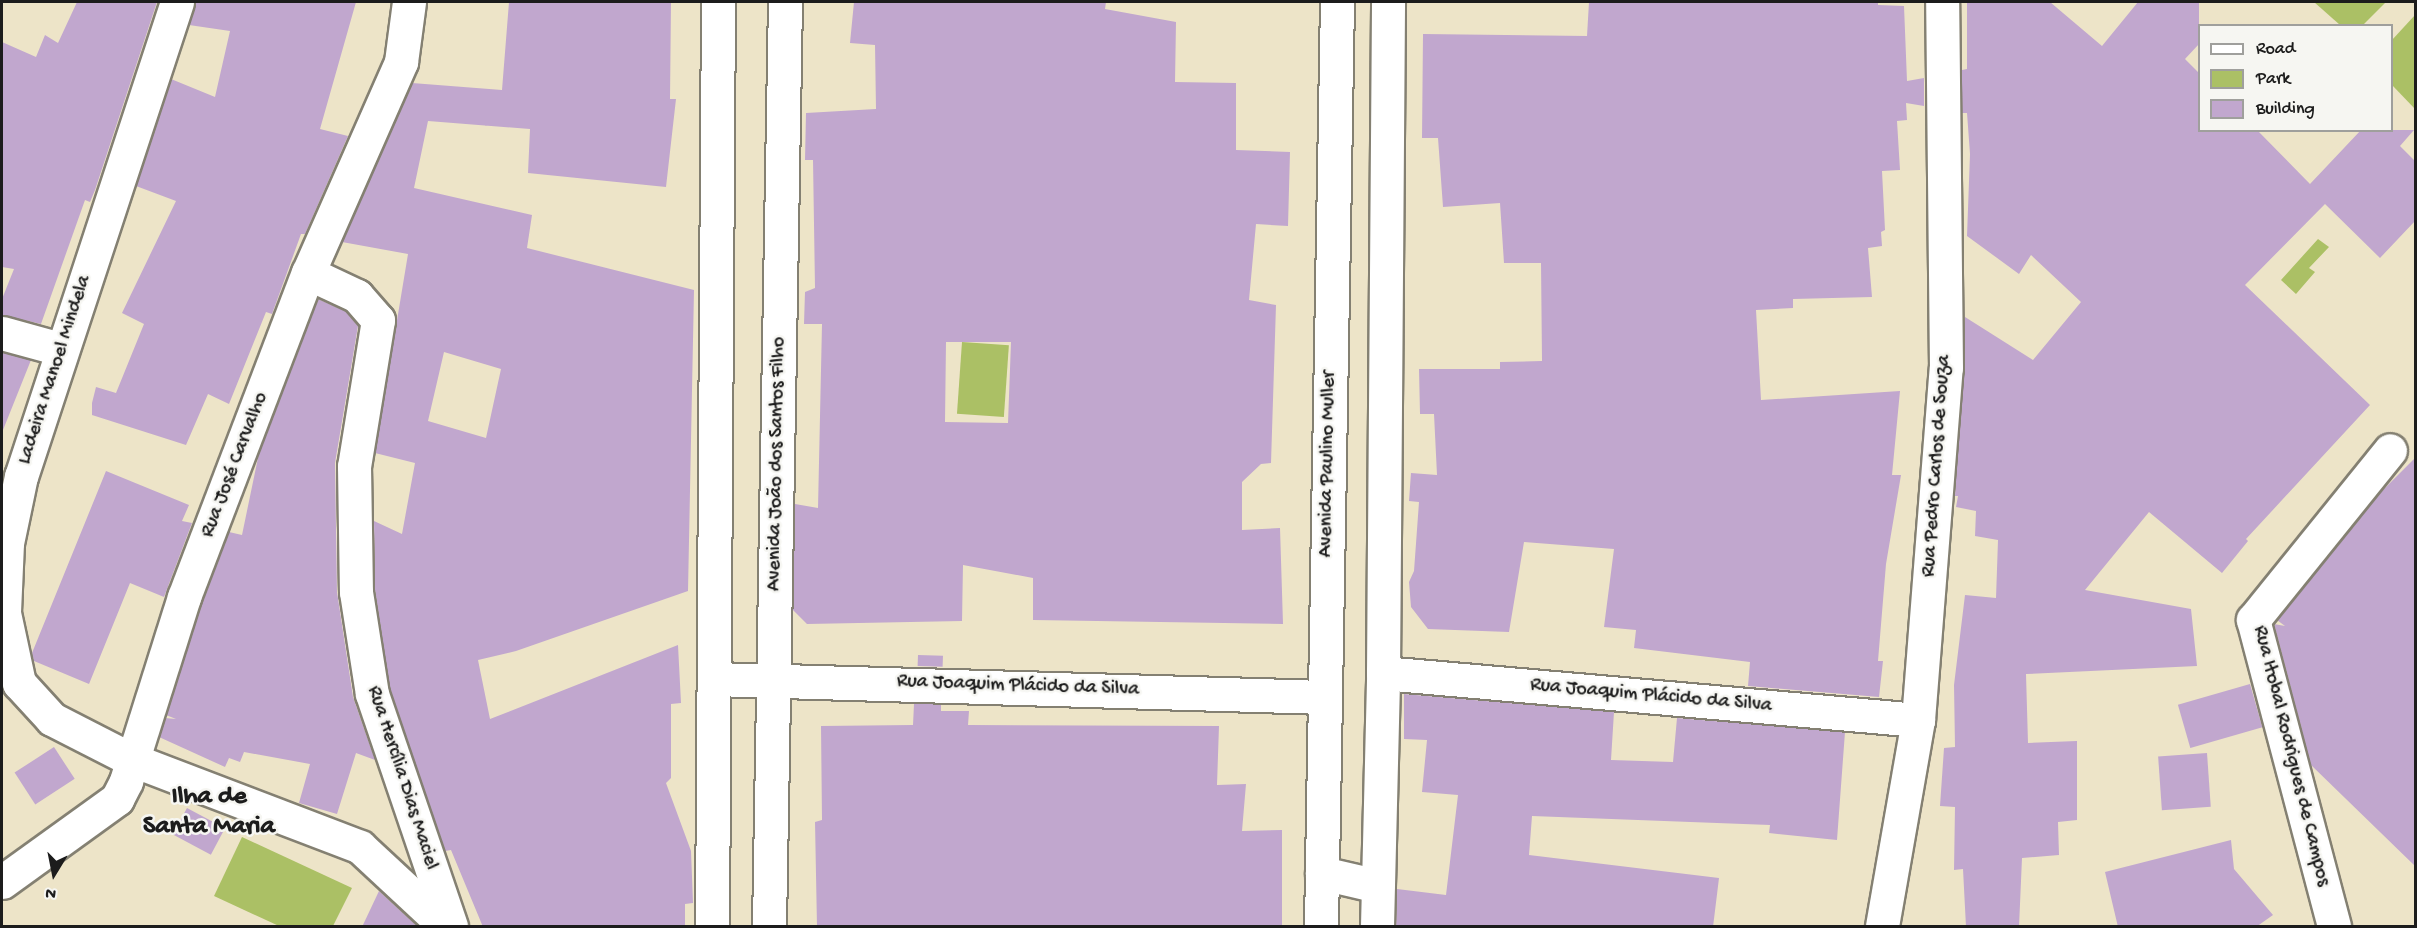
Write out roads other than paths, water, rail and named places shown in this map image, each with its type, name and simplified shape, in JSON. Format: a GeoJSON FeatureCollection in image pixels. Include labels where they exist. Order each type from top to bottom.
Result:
{"type":"FeatureCollection","features":[{"type":"Feature","properties":{"kind":"street","name":"Ladeira Manoel Mindela"},"geometry":{"type":"LineString","coordinates":[[177,2],[60,349],[21,476],[7,543],[4,613],[7,655],[19,683],[52,719],[130,759],[360,847],[445,927]]}},
{"type":"Feature","properties":{"kind":"street","name":"Rua José Carvalho"},"geometry":{"type":"LineString","coordinates":[[2,882],[117,799],[184,597],[308,273],[401,62],[409,2]]}},
{"type":"Feature","properties":{"kind":"street"},"geometry":{"type":"LineString","coordinates":[[712,927],[718,2]]}},
{"type":"Feature","properties":{"kind":"street","name":"Avenida João dos Santos Filho"},"geometry":{"type":"LineString","coordinates":[[769,927],[785,2]]}},
{"type":"Feature","properties":{"kind":"street","name":"Avenida Paulino Muller"},"geometry":{"type":"LineString","coordinates":[[1321,927],[1323,697],[1337,2]]}},
{"type":"Feature","properties":{"kind":"street"},"geometry":{"type":"LineString","coordinates":[[1377,927],[1383,673],[1388,2]]}},
{"type":"Feature","properties":{"kind":"street","name":"Rua Pedro Carlos de Souza"},"geometry":{"type":"LineString","coordinates":[[1882,927],[1918,720],[1946,368],[1942,2]]}},
{"type":"Feature","properties":{"kind":"street","name":"Rua Hercília Dias Maciel"},"geometry":{"type":"LineString","coordinates":[[308,273],[357,296],[378,320],[354,466],[356,592],[372,694],[451,927]]}},
{"type":"Feature","properties":{"kind":"street"},"geometry":{"type":"LineString","coordinates":[[2,333],[60,349]]}},
{"type":"Feature","properties":{"kind":"street","name":"Rua Itobal Rodrigues de Campos"},"geometry":{"type":"LineString","coordinates":[[2334,927],[2253,620],[2390,450]]}},
{"type":"Feature","properties":{"kind":"street","name":"Rua Joaquim Plácido da Silva"},"geometry":{"type":"LineString","coordinates":[[1383,673],[1918,720]]}},
{"type":"Feature","properties":{"kind":"street","name":"Rua Joaquim Plácido da Silva"},"geometry":{"type":"LineString","coordinates":[[714,679],[773,678],[1323,697]]}},
{"type":"Feature","properties":{"kind":"street"},"geometry":{"type":"LineString","coordinates":[[1322,873],[1378,886]]}},
{"type":"Feature","properties":{"kind":"district","name":"Ilha de Santa Maria"},"geometry":{"type":"Point","coordinates":[209,813]}}]}
